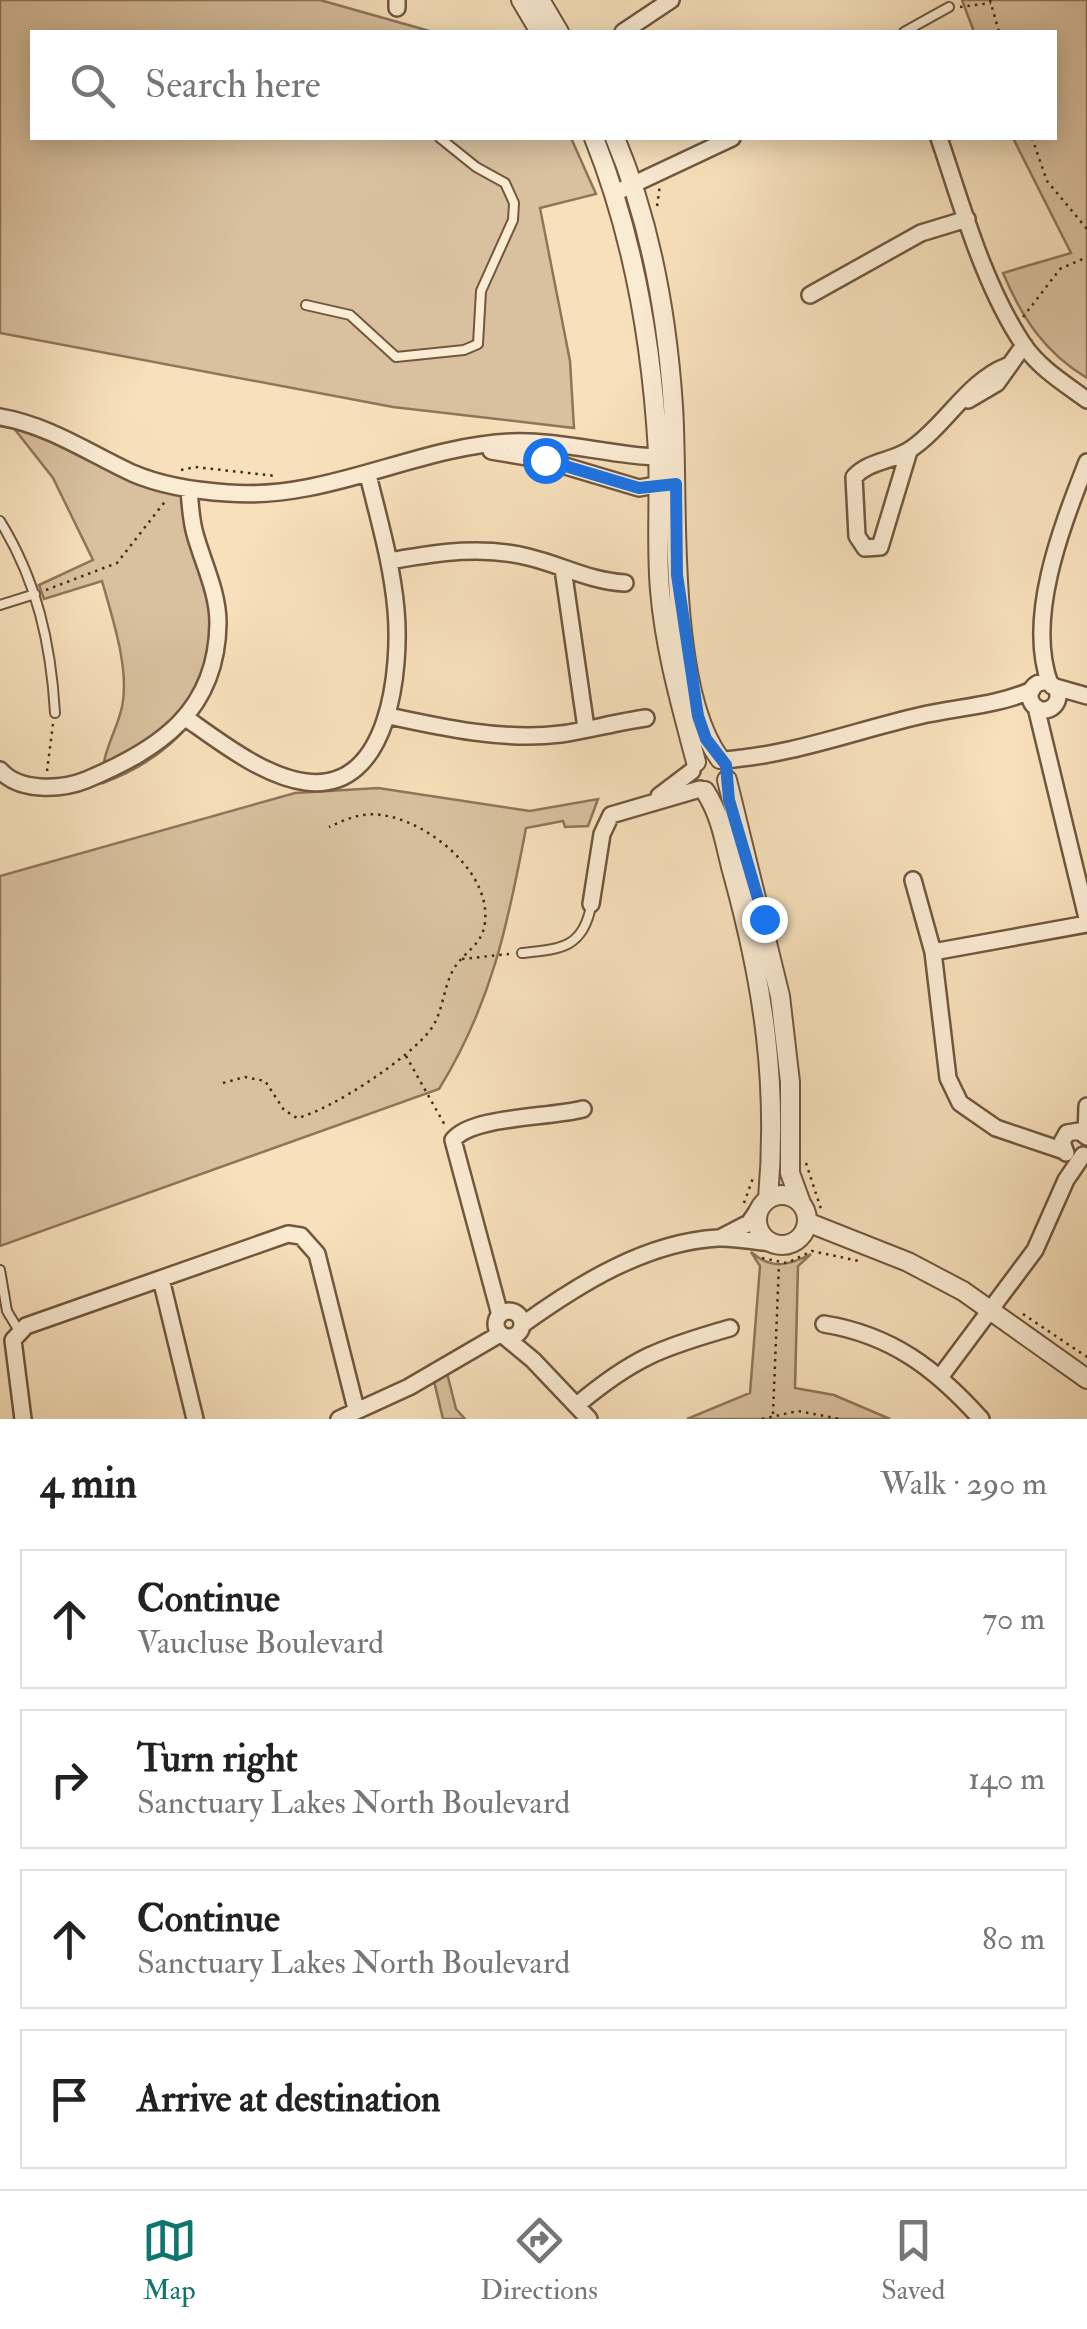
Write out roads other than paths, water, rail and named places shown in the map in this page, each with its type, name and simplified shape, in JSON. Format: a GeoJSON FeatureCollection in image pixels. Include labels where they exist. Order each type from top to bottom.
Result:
{"type":"FeatureCollection","features":[{"type":"Feature","properties":{"kind":"street"},"geometry":{"type":"LineString","coordinates":[[521,0],[539,30]]}},
{"type":"Feature","properties":{"kind":"street"},"geometry":{"type":"LineString","coordinates":[[540,0],[558,30]]}},
{"type":"Feature","properties":{"kind":"street"},"geometry":{"type":"LineString","coordinates":[[625,30],[671,0]]}},
{"type":"Feature","properties":{"kind":"street"},"geometry":{"type":"LineString","coordinates":[[595,140],[624,190]]}},
{"type":"Feature","properties":{"kind":"street"},"geometry":{"type":"LineString","coordinates":[[614,140],[624,190],[666,337],[667,483],[678,589],[698,716],[724,769],[776,978],[790,1082],[790,1174],[807,1222],[908,1262],[995,1304],[1087,1379]]}},
{"type":"Feature","properties":{"kind":"street"},"geometry":{"type":"LineString","coordinates":[[624,190],[728,140]]}},
{"type":"Feature","properties":{"kind":"street"},"geometry":{"type":"LineString","coordinates":[[939,140],[967,219],[1020,339],[1045,369],[1087,400]]}},
{"type":"Feature","properties":{"kind":"street"},"geometry":{"type":"LineString","coordinates":[[810,295],[921,234],[967,219]]}},
{"type":"Feature","properties":{"kind":"street"},"geometry":{"type":"LineString","coordinates":[[909,451],[888,513],[885,537],[880,547],[865,548],[857,536],[854,477],[864,467],[909,451],[983,379],[1007,366],[1020,339]]}},
{"type":"Feature","properties":{"kind":"street"},"geometry":{"type":"LineString","coordinates":[[0,417],[56,434],[136,474],[183,487],[234,494],[368,476],[466,449],[511,442],[666,457]]}},
{"type":"Feature","properties":{"kind":"street"},"geometry":{"type":"LineString","coordinates":[[466,449],[545,460],[617,484],[646,488],[667,483]]}},
{"type":"Feature","properties":{"kind":"street"},"geometry":{"type":"LineString","coordinates":[[617,484],[616,461],[623,452]]}},
{"type":"Feature","properties":{"kind":"street"},"geometry":{"type":"LineString","coordinates":[[933,952],[1087,921],[1081,857],[1045,731],[1043,666],[1054,553],[1087,462]]}},
{"type":"Feature","properties":{"kind":"street"},"geometry":{"type":"LineString","coordinates":[[186,718],[284,777],[310,783],[336,778],[356,766],[373,748],[389,716],[396,628],[390,562],[368,476]]}},
{"type":"Feature","properties":{"kind":"street"},"geometry":{"type":"LineString","coordinates":[[667,483],[657,542],[664,627],[676,698],[698,778],[726,837],[758,973],[774,1131],[757,1226],[773,1243]]}},
{"type":"Feature","properties":{"kind":"street"},"geometry":{"type":"LineString","coordinates":[[2,777],[44,787],[74,784],[126,764],[166,739],[186,718],[210,674],[218,621],[209,572],[183,487]]}},
{"type":"Feature","properties":{"kind":"street"},"geometry":{"type":"LineString","coordinates":[[390,562],[452,550],[488,550],[598,582],[625,582]]}},
{"type":"Feature","properties":{"kind":"street"},"geometry":{"type":"LineString","coordinates":[[562,570],[586,728]]}},
{"type":"Feature","properties":{"kind":"street"},"geometry":{"type":"LineString","coordinates":[[724,769],[922,715],[1008,700],[1082,696]]}},
{"type":"Feature","properties":{"kind":"street"},"geometry":{"type":"LineString","coordinates":[[389,716],[450,729],[525,735],[646,718]]}},
{"type":"Feature","properties":{"kind":"street"},"geometry":{"type":"LineString","coordinates":[[591,904],[602,834],[610,814],[652,802],[698,778],[710,756],[724,769]]}},
{"type":"Feature","properties":{"kind":"street"},"geometry":{"type":"LineString","coordinates":[[698,778],[716,791],[724,769]]}},
{"type":"Feature","properties":{"kind":"street"},"geometry":{"type":"LineString","coordinates":[[914,880],[933,952],[948,1078],[960,1103],[996,1128],[1072,1147]]}},
{"type":"Feature","properties":{"kind":"street"},"geometry":{"type":"LineString","coordinates":[[583,1109],[548,1118],[477,1124],[461,1130],[453,1140],[507,1320],[534,1360],[589,1419]]}},
{"type":"Feature","properties":{"kind":"street"},"geometry":{"type":"LineString","coordinates":[[1086,1109],[1086,1136]]}},
{"type":"Feature","properties":{"kind":"street"},"geometry":{"type":"LineString","coordinates":[[941,1376],[1035,1250],[1066,1180],[1072,1147],[1086,1109]]}},
{"type":"Feature","properties":{"kind":"street"},"geometry":{"type":"LineString","coordinates":[[1072,1147],[1079,1131],[1086,1136]]}},
{"type":"Feature","properties":{"kind":"street"},"geometry":{"type":"LineString","coordinates":[[339,1419],[409,1387],[475,1346],[507,1320],[549,1306],[643,1256],[720,1238],[750,1224],[763,1204],[789,1195],[801,1204]]}},
{"type":"Feature","properties":{"kind":"street"},"geometry":{"type":"LineString","coordinates":[[796,1240],[807,1222]]}},
{"type":"Feature","properties":{"kind":"street"},"geometry":{"type":"LineString","coordinates":[[23,1419],[12,1359],[13,1340],[20,1331],[270,1239],[302,1236],[317,1254],[356,1409]]}},
{"type":"Feature","properties":{"kind":"street"},"geometry":{"type":"LineString","coordinates":[[720,1238],[866,1247]]}},
{"type":"Feature","properties":{"kind":"street"},"geometry":{"type":"LineString","coordinates":[[161,1279],[195,1419]]}},
{"type":"Feature","properties":{"kind":"street"},"geometry":{"type":"LineString","coordinates":[[824,1324],[872,1335],[907,1351],[941,1376],[981,1419]]}},
{"type":"Feature","properties":{"kind":"street"},"geometry":{"type":"LineString","coordinates":[[577,1404],[622,1367],[672,1345],[730,1328]]}},
{"type":"Feature","properties":{"kind":"lane"},"geometry":{"type":"LineString","coordinates":[[907,30],[949,6]]}},
{"type":"Feature","properties":{"kind":"lane"},"geometry":{"type":"LineString","coordinates":[[306,304],[350,315],[396,357],[464,350],[478,344],[480,291],[513,220],[514,203],[504,182],[476,168],[442,140]]}},
{"type":"Feature","properties":{"kind":"lane"},"geometry":{"type":"LineString","coordinates":[[0,521],[36,594],[52,651],[55,713]]}},
{"type":"Feature","properties":{"kind":"lane"},"geometry":{"type":"LineString","coordinates":[[0,605],[36,594]]}},
{"type":"Feature","properties":{"kind":"lane"},"geometry":{"type":"LineString","coordinates":[[522,953],[572,944],[586,930],[591,904]]}},
{"type":"Feature","properties":{"kind":"lane"},"geometry":{"type":"LineString","coordinates":[[0,1270],[7,1311],[20,1331]]}}]}
